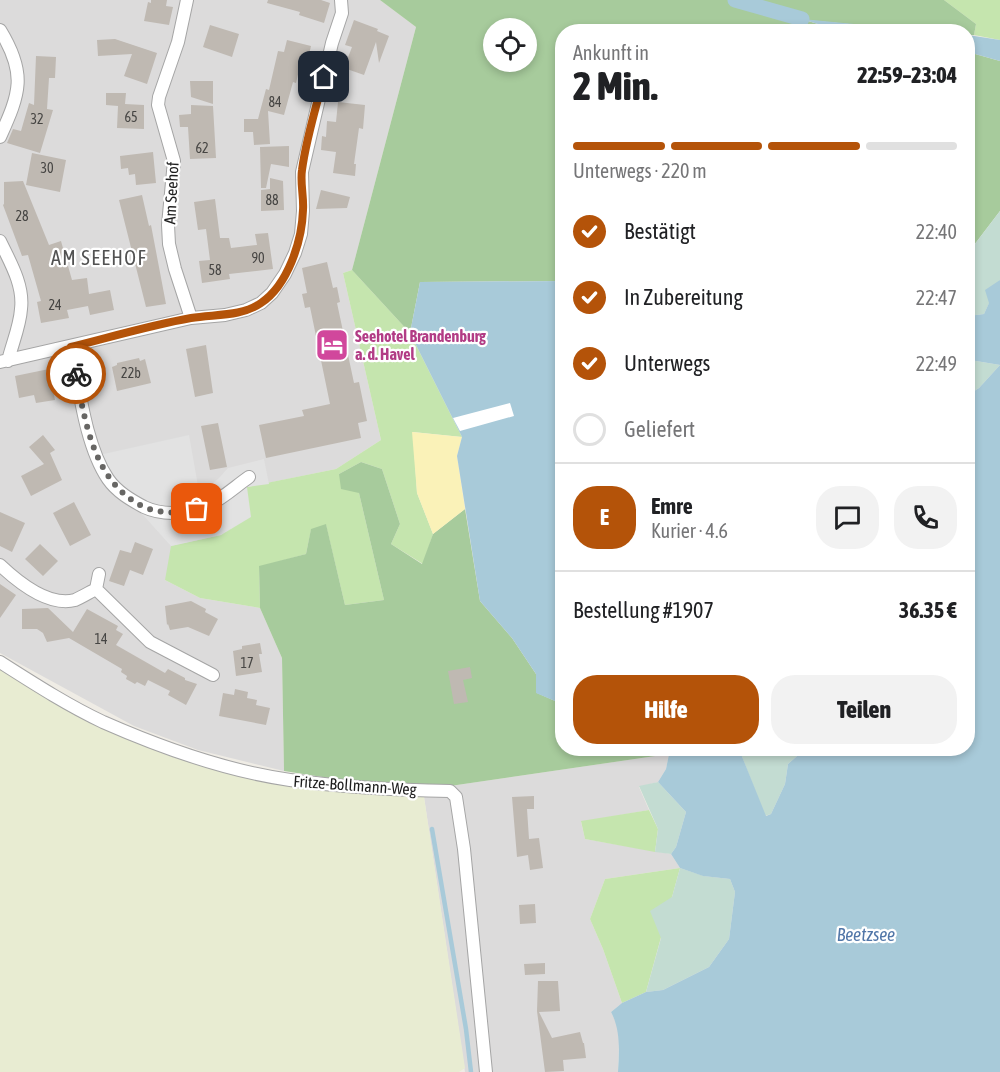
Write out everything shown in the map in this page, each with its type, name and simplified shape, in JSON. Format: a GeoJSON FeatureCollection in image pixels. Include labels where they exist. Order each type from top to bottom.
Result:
{"type":"FeatureCollection","features":[{"type":"Feature","properties":{"kind":"street","name":"Am Seehof"},"geometry":{"type":"LineString","coordinates":[[187,0],[178,42],[158,105],[174,161],[168,215],[169,244],[191,318]]}},
{"type":"Feature","properties":{"kind":"street"},"geometry":{"type":"LineString","coordinates":[[0,241],[16,274],[21,293],[21,309],[4,361],[191,318],[225,315],[246,310],[261,303],[272,293],[285,274],[295,254],[301,234],[302,172],[332,43],[342,13],[340,0]]}},
{"type":"Feature","properties":{"kind":"street"},"geometry":{"type":"LineString","coordinates":[[0,30],[13,55],[18,74],[18,89],[14,106],[0,137]]}},
{"type":"Feature","properties":{"kind":"street"},"geometry":{"type":"LineString","coordinates":[[71,347],[85,418],[96,452],[109,479],[128,499],[151,510],[168,513],[190,511],[208,505],[249,477]]}},
{"type":"Feature","properties":{"kind":"street"},"geometry":{"type":"LineString","coordinates":[[0,565],[16,580],[46,599],[74,600],[96,589]]}},
{"type":"Feature","properties":{"kind":"street"},"geometry":{"type":"LineString","coordinates":[[96,589],[99,574]]}},
{"type":"Feature","properties":{"kind":"street"},"geometry":{"type":"LineString","coordinates":[[96,589],[150,642],[213,675]]}},
{"type":"Feature","properties":{"kind":"street","name":"Fritze-Bollmann-Weg"},"geometry":{"type":"LineString","coordinates":[[0,662],[101,721],[168,748],[226,766],[288,780],[374,789],[450,791],[456,797],[464,849],[486,1072]]}},
{"type":"Feature","properties":{"kind":"shaded area"},"geometry":{"type":"Polygon","coordinates":[[[0,0],[380,0],[416,27],[352,270],[343,273],[381,440],[336,469],[248,487],[251,517],[221,535],[165,580],[200,598],[260,608],[282,658],[284,771],[198,750],[134,726],[0,653],[0,0]]]}},
{"type":"Feature","properties":{"kind":"shaded area"},"geometry":{"type":"Polygon","coordinates":[[[189,435],[198,486],[203,491],[228,468],[264,459],[269,484],[247,487],[251,517],[221,535],[171,546],[143,515],[115,495],[103,481],[90,457],[189,435]]]}},
{"type":"Feature","properties":{"kind":"shaded area"},"geometry":{"type":"Polygon","coordinates":[[[655,756],[669,756],[666,769],[658,782],[639,787],[649,810],[581,822],[585,839],[671,854],[680,868],[605,879],[590,919],[622,1003],[611,1012],[617,1024],[619,1039],[618,1072],[465,1072],[424,797],[450,786],[655,756]]]}},
{"type":"Feature","properties":{"kind":"green space"},"geometry":{"type":"Polygon","coordinates":[[[380,0],[944,0],[976,24],[975,30],[975,24],[849,24],[805,20],[818,24],[555,24],[555,281],[420,282],[410,333],[352,270],[416,27],[380,0]]]}},
{"type":"Feature","properties":{"kind":"green space"},"geometry":{"type":"Polygon","coordinates":[[[944,0],[1000,0],[1000,40],[975,35],[976,24],[944,0]]]}},
{"type":"Feature","properties":{"kind":"green space"},"geometry":{"type":"Polygon","coordinates":[[[975,54],[1000,61],[1000,211],[975,244],[975,54]]]}},
{"type":"Feature","properties":{"kind":"green space"},"geometry":{"type":"Polygon","coordinates":[[[1000,211],[1000,280],[984,314],[975,315],[975,244],[1000,211]]]}},
{"type":"Feature","properties":{"kind":"green space"},"geometry":{"type":"Polygon","coordinates":[[[352,270],[410,333],[462,437],[413,432],[417,493],[433,534],[423,564],[391,544],[400,524],[382,469],[361,462],[339,474],[359,493],[384,600],[345,605],[326,525],[311,530],[306,554],[259,567],[260,608],[200,598],[165,580],[171,546],[221,535],[247,487],[336,469],[381,440],[343,273],[352,270]]]}},
{"type":"Feature","properties":{"kind":"green space"},"geometry":{"type":"Polygon","coordinates":[[[975,361],[1000,365],[975,391],[975,361]]]}},
{"type":"Feature","properties":{"kind":"green space"},"geometry":{"type":"Polygon","coordinates":[[[361,462],[382,469],[400,524],[391,544],[422,564],[433,534],[465,509],[480,601],[512,638],[536,674],[537,693],[555,701],[555,756],[655,756],[450,786],[374,785],[284,771],[282,658],[260,608],[259,566],[306,554],[311,529],[326,524],[345,605],[384,600],[359,493],[341,489],[339,474],[361,462]]]}},
{"type":"Feature","properties":{"kind":"green space"},"geometry":{"type":"Polygon","coordinates":[[[0,668],[99,726],[167,755],[225,773],[288,786],[373,795],[424,797],[465,1068],[459,1072],[0,1072],[0,668]]]}},
{"type":"Feature","properties":{"kind":"green space"},"geometry":{"type":"Polygon","coordinates":[[[742,756],[797,756],[788,764],[785,784],[771,814],[765,816],[742,756]]]}},
{"type":"Feature","properties":{"kind":"green space"},"geometry":{"type":"Polygon","coordinates":[[[658,782],[686,812],[676,847],[671,854],[655,852],[658,829],[639,786],[658,782]]]}},
{"type":"Feature","properties":{"kind":"green space"},"geometry":{"type":"Polygon","coordinates":[[[649,810],[658,829],[655,852],[585,839],[581,821],[649,810]]]}},
{"type":"Feature","properties":{"kind":"green space"},"geometry":{"type":"Polygon","coordinates":[[[680,868],[646,992],[622,1003],[590,919],[605,879],[680,868]]]}},
{"type":"Feature","properties":{"kind":"green space"},"geometry":{"type":"Polygon","coordinates":[[[680,868],[704,876],[730,879],[735,892],[729,939],[709,967],[663,990],[646,992],[661,938],[650,911],[672,897],[680,868]]]}},
{"type":"Feature","properties":{"kind":"sand"},"geometry":{"type":"Polygon","coordinates":[[[412,432],[462,437],[457,456],[465,509],[433,534],[417,493],[412,432]]]}},
{"type":"Feature","properties":{"kind":"water"},"geometry":{"type":"Polygon","coordinates":[[[802,19],[854,24],[818,24],[802,19]]]}},
{"type":"Feature","properties":{"kind":"water"},"geometry":{"type":"Polygon","coordinates":[[[975,36],[1000,40],[1000,61],[975,54],[975,36]]]}},
{"type":"Feature","properties":{"kind":"water"},"geometry":{"type":"Polygon","coordinates":[[[1000,280],[1000,365],[975,361],[975,315],[984,314],[989,303],[985,290],[1000,280]]]}},
{"type":"Feature","properties":{"kind":"water"},"geometry":{"type":"Polygon","coordinates":[[[555,281],[555,701],[536,693],[536,674],[512,638],[480,601],[457,456],[462,437],[410,333],[420,282],[555,281]]]}},
{"type":"Feature","properties":{"kind":"water","name":"Beetzsee"},"geometry":{"type":"Polygon","coordinates":[[[1000,365],[1000,1072],[618,1072],[618,1034],[611,1012],[622,1003],[646,992],[663,990],[709,967],[729,939],[735,892],[730,879],[703,876],[680,868],[671,854],[676,847],[686,812],[658,782],[666,769],[669,756],[742,756],[766,816],[771,814],[785,784],[788,764],[797,756],[975,756],[975,391],[1000,365]]]}},
{"type":"Feature","properties":{"kind":"pier"},"geometry":{"type":"Polygon","coordinates":[[[510,403],[514,416],[460,431],[453,418],[510,403]]]}},
{"type":"Feature","properties":{"kind":"building"},"geometry":{"type":"Polygon","coordinates":[[[151,0],[167,0],[166,6],[173,7],[169,25],[144,21],[148,2],[151,3],[151,0]]]}},
{"type":"Feature","properties":{"kind":"building"},"geometry":{"type":"Polygon","coordinates":[[[268,0],[321,0],[330,3],[324,23],[299,15],[300,12],[267,3],[268,0]]]}},
{"type":"Feature","properties":{"kind":"building"},"geometry":{"type":"Polygon","coordinates":[[[354,20],[389,36],[379,63],[376,42],[364,75],[344,68],[352,47],[345,45],[354,20]]]}},
{"type":"Feature","properties":{"kind":"building"},"geometry":{"type":"Polygon","coordinates":[[[210,25],[239,34],[232,57],[203,47],[210,25]]]}},
{"type":"Feature","properties":{"kind":"building"},"geometry":{"type":"Polygon","coordinates":[[[115,39],[157,53],[147,84],[124,76],[132,54],[98,56],[97,40],[115,39]]]}},
{"type":"Feature","properties":{"kind":"building"},"geometry":{"type":"Polygon","coordinates":[[[287,40],[311,46],[308,59],[302,57],[296,83],[293,82],[284,115],[268,111],[270,144],[254,145],[253,132],[244,132],[244,119],[258,119],[266,89],[269,90],[278,51],[284,52],[287,40]]]}},
{"type":"Feature","properties":{"kind":"building"},"geometry":{"type":"Polygon","coordinates":[[[36,56],[56,57],[55,78],[49,78],[47,109],[53,110],[40,153],[7,143],[13,129],[21,131],[29,103],[34,105],[36,56]]]}},
{"type":"Feature","properties":{"kind":"building"},"geometry":{"type":"Polygon","coordinates":[[[190,81],[213,81],[213,104],[191,97],[190,81]]]}},
{"type":"Feature","properties":{"kind":"building"},"geometry":{"type":"Polygon","coordinates":[[[106,93],[126,93],[125,104],[144,105],[144,129],[117,128],[118,106],[106,105],[106,93]]]}},
{"type":"Feature","properties":{"kind":"building"},"geometry":{"type":"Polygon","coordinates":[[[338,102],[365,105],[363,129],[359,128],[354,164],[356,164],[355,176],[333,173],[336,152],[321,150],[322,136],[326,137],[327,121],[336,122],[338,102]]]}},
{"type":"Feature","properties":{"kind":"building"},"geometry":{"type":"Polygon","coordinates":[[[191,105],[213,106],[216,158],[190,159],[188,127],[180,127],[179,115],[191,114],[191,105]]]}},
{"type":"Feature","properties":{"kind":"building"},"geometry":{"type":"Polygon","coordinates":[[[289,146],[289,167],[271,164],[266,188],[261,188],[260,147],[289,146]]]}},
{"type":"Feature","properties":{"kind":"building"},"geometry":{"type":"Polygon","coordinates":[[[153,152],[156,183],[136,185],[135,174],[129,175],[128,168],[121,169],[120,156],[153,152]]]}},
{"type":"Feature","properties":{"kind":"building"},"geometry":{"type":"Polygon","coordinates":[[[32,153],[66,160],[60,192],[26,185],[32,153]]]}},
{"type":"Feature","properties":{"kind":"building"},"geometry":{"type":"Polygon","coordinates":[[[270,178],[283,181],[284,210],[261,211],[261,190],[270,189],[270,178]]]}},
{"type":"Feature","properties":{"kind":"building"},"geometry":{"type":"Polygon","coordinates":[[[23,181],[49,245],[61,241],[72,280],[87,278],[89,294],[110,290],[114,310],[90,315],[88,306],[67,310],[69,318],[41,323],[37,302],[41,301],[28,255],[22,256],[3,205],[4,182],[23,181]]]}},
{"type":"Feature","properties":{"kind":"building"},"geometry":{"type":"Polygon","coordinates":[[[321,190],[350,197],[347,208],[316,209],[321,190]]]}},
{"type":"Feature","properties":{"kind":"building"},"geometry":{"type":"Polygon","coordinates":[[[142,195],[149,226],[151,225],[166,304],[146,307],[119,200],[142,195]]]}},
{"type":"Feature","properties":{"kind":"building"},"geometry":{"type":"Polygon","coordinates":[[[215,199],[220,238],[229,238],[231,248],[257,245],[255,234],[268,233],[273,269],[229,274],[230,279],[202,283],[199,261],[210,260],[206,229],[198,230],[194,202],[215,199]]]}},
{"type":"Feature","properties":{"kind":"building","name":"Seehotel Brandenburg a. d. Havel"},"geometry":{"type":"Polygon","coordinates":[[[327,262],[333,288],[337,287],[340,302],[337,303],[354,383],[359,382],[367,421],[358,423],[361,438],[266,458],[259,425],[304,416],[302,410],[330,404],[310,307],[305,308],[302,294],[307,293],[302,268],[327,262]]]}},
{"type":"Feature","properties":{"kind":"building"},"geometry":{"type":"Polygon","coordinates":[[[206,345],[213,393],[195,397],[186,349],[206,345]]]}},
{"type":"Feature","properties":{"kind":"building"},"geometry":{"type":"Polygon","coordinates":[[[139,358],[140,361],[145,359],[151,383],[117,391],[112,367],[117,363],[139,358]]]}},
{"type":"Feature","properties":{"kind":"building"},"geometry":{"type":"Polygon","coordinates":[[[49,369],[55,400],[36,403],[34,395],[19,398],[15,376],[49,369]]]}},
{"type":"Feature","properties":{"kind":"building"},"geometry":{"type":"Polygon","coordinates":[[[218,423],[227,467],[210,470],[201,426],[218,423]]]}},
{"type":"Feature","properties":{"kind":"building"},"geometry":{"type":"Polygon","coordinates":[[[43,435],[55,450],[50,453],[62,480],[31,496],[21,476],[44,464],[29,447],[43,435]]]}},
{"type":"Feature","properties":{"kind":"building"},"geometry":{"type":"Polygon","coordinates":[[[74,502],[91,535],[70,546],[53,513],[74,502]]]}},
{"type":"Feature","properties":{"kind":"building"},"geometry":{"type":"Polygon","coordinates":[[[0,512],[25,523],[12,552],[0,546],[0,512]]]}},
{"type":"Feature","properties":{"kind":"building"},"geometry":{"type":"Polygon","coordinates":[[[135,542],[153,549],[143,575],[130,570],[124,586],[109,581],[120,550],[131,553],[135,542]]]}},
{"type":"Feature","properties":{"kind":"building"},"geometry":{"type":"Polygon","coordinates":[[[40,544],[58,561],[43,576],[25,559],[40,544]]]}},
{"type":"Feature","properties":{"kind":"building"},"geometry":{"type":"Polygon","coordinates":[[[0,584],[16,595],[0,618],[0,584]]]}},
{"type":"Feature","properties":{"kind":"building"},"geometry":{"type":"Polygon","coordinates":[[[191,601],[218,619],[209,636],[188,627],[170,630],[167,625],[165,606],[191,601]]]}},
{"type":"Feature","properties":{"kind":"building"},"geometry":{"type":"Polygon","coordinates":[[[48,608],[73,632],[87,609],[118,626],[116,630],[123,634],[116,645],[165,673],[168,669],[185,680],[197,684],[186,705],[168,695],[170,691],[148,680],[145,686],[126,679],[127,676],[121,672],[122,669],[69,638],[47,642],[43,633],[37,629],[22,629],[22,609],[48,608]]]}},
{"type":"Feature","properties":{"kind":"building"},"geometry":{"type":"Polygon","coordinates":[[[260,643],[262,672],[236,676],[233,651],[242,649],[242,646],[260,643]]]}},
{"type":"Feature","properties":{"kind":"building"},"geometry":{"type":"Polygon","coordinates":[[[470,667],[472,678],[463,680],[468,702],[454,704],[448,671],[470,667]]]}},
{"type":"Feature","properties":{"kind":"building"},"geometry":{"type":"Polygon","coordinates":[[[235,689],[248,692],[247,698],[257,700],[256,705],[270,708],[266,725],[219,716],[223,693],[234,695],[235,689]]]}},
{"type":"Feature","properties":{"kind":"building"},"geometry":{"type":"Polygon","coordinates":[[[534,796],[534,809],[527,809],[529,839],[539,838],[543,868],[530,870],[528,855],[517,857],[512,797],[534,796]]]}},
{"type":"Feature","properties":{"kind":"building"},"geometry":{"type":"Polygon","coordinates":[[[535,904],[536,923],[520,924],[519,905],[535,904]]]}},
{"type":"Feature","properties":{"kind":"building"},"geometry":{"type":"Polygon","coordinates":[[[545,963],[545,974],[525,975],[524,964],[545,963]]]}},
{"type":"Feature","properties":{"kind":"building"},"geometry":{"type":"Polygon","coordinates":[[[538,981],[558,981],[560,1011],[539,1012],[552,1038],[580,1032],[584,1043],[586,1058],[563,1060],[564,1071],[545,1072],[537,1011],[538,981]]]}},
{"type":"Feature","properties":{"kind":"waterway"},"geometry":{"type":"LineString","coordinates":[[735,0],[802,19]]}},
{"type":"Feature","properties":{"kind":"waterway"},"geometry":{"type":"LineString","coordinates":[[432,829],[466,1029],[471,1072]]}},
{"type":"Feature","properties":{"kind":"way so far"},"geometry":{"type":"LineString","coordinates":[[76,374],[85,418],[96,452],[109,479],[128,499],[151,510],[168,513],[197,509]]}},
{"type":"Feature","properties":{"kind":"place","name":"Seehotel Brandenburg a. d. Havel"},"geometry":{"type":"Point","coordinates":[332,345]}},
{"type":"Feature","properties":{"kind":"district","name":"AM SEEHOF"},"geometry":{"type":"Point","coordinates":[99,258]}},
{"type":"Feature","properties":{"kind":"route"},"geometry":{"type":"LineString","coordinates":[[76,374],[71,347],[191,318],[225,315],[246,310],[261,303],[272,293],[295,254],[301,234],[302,172],[324,77]]}}]}
